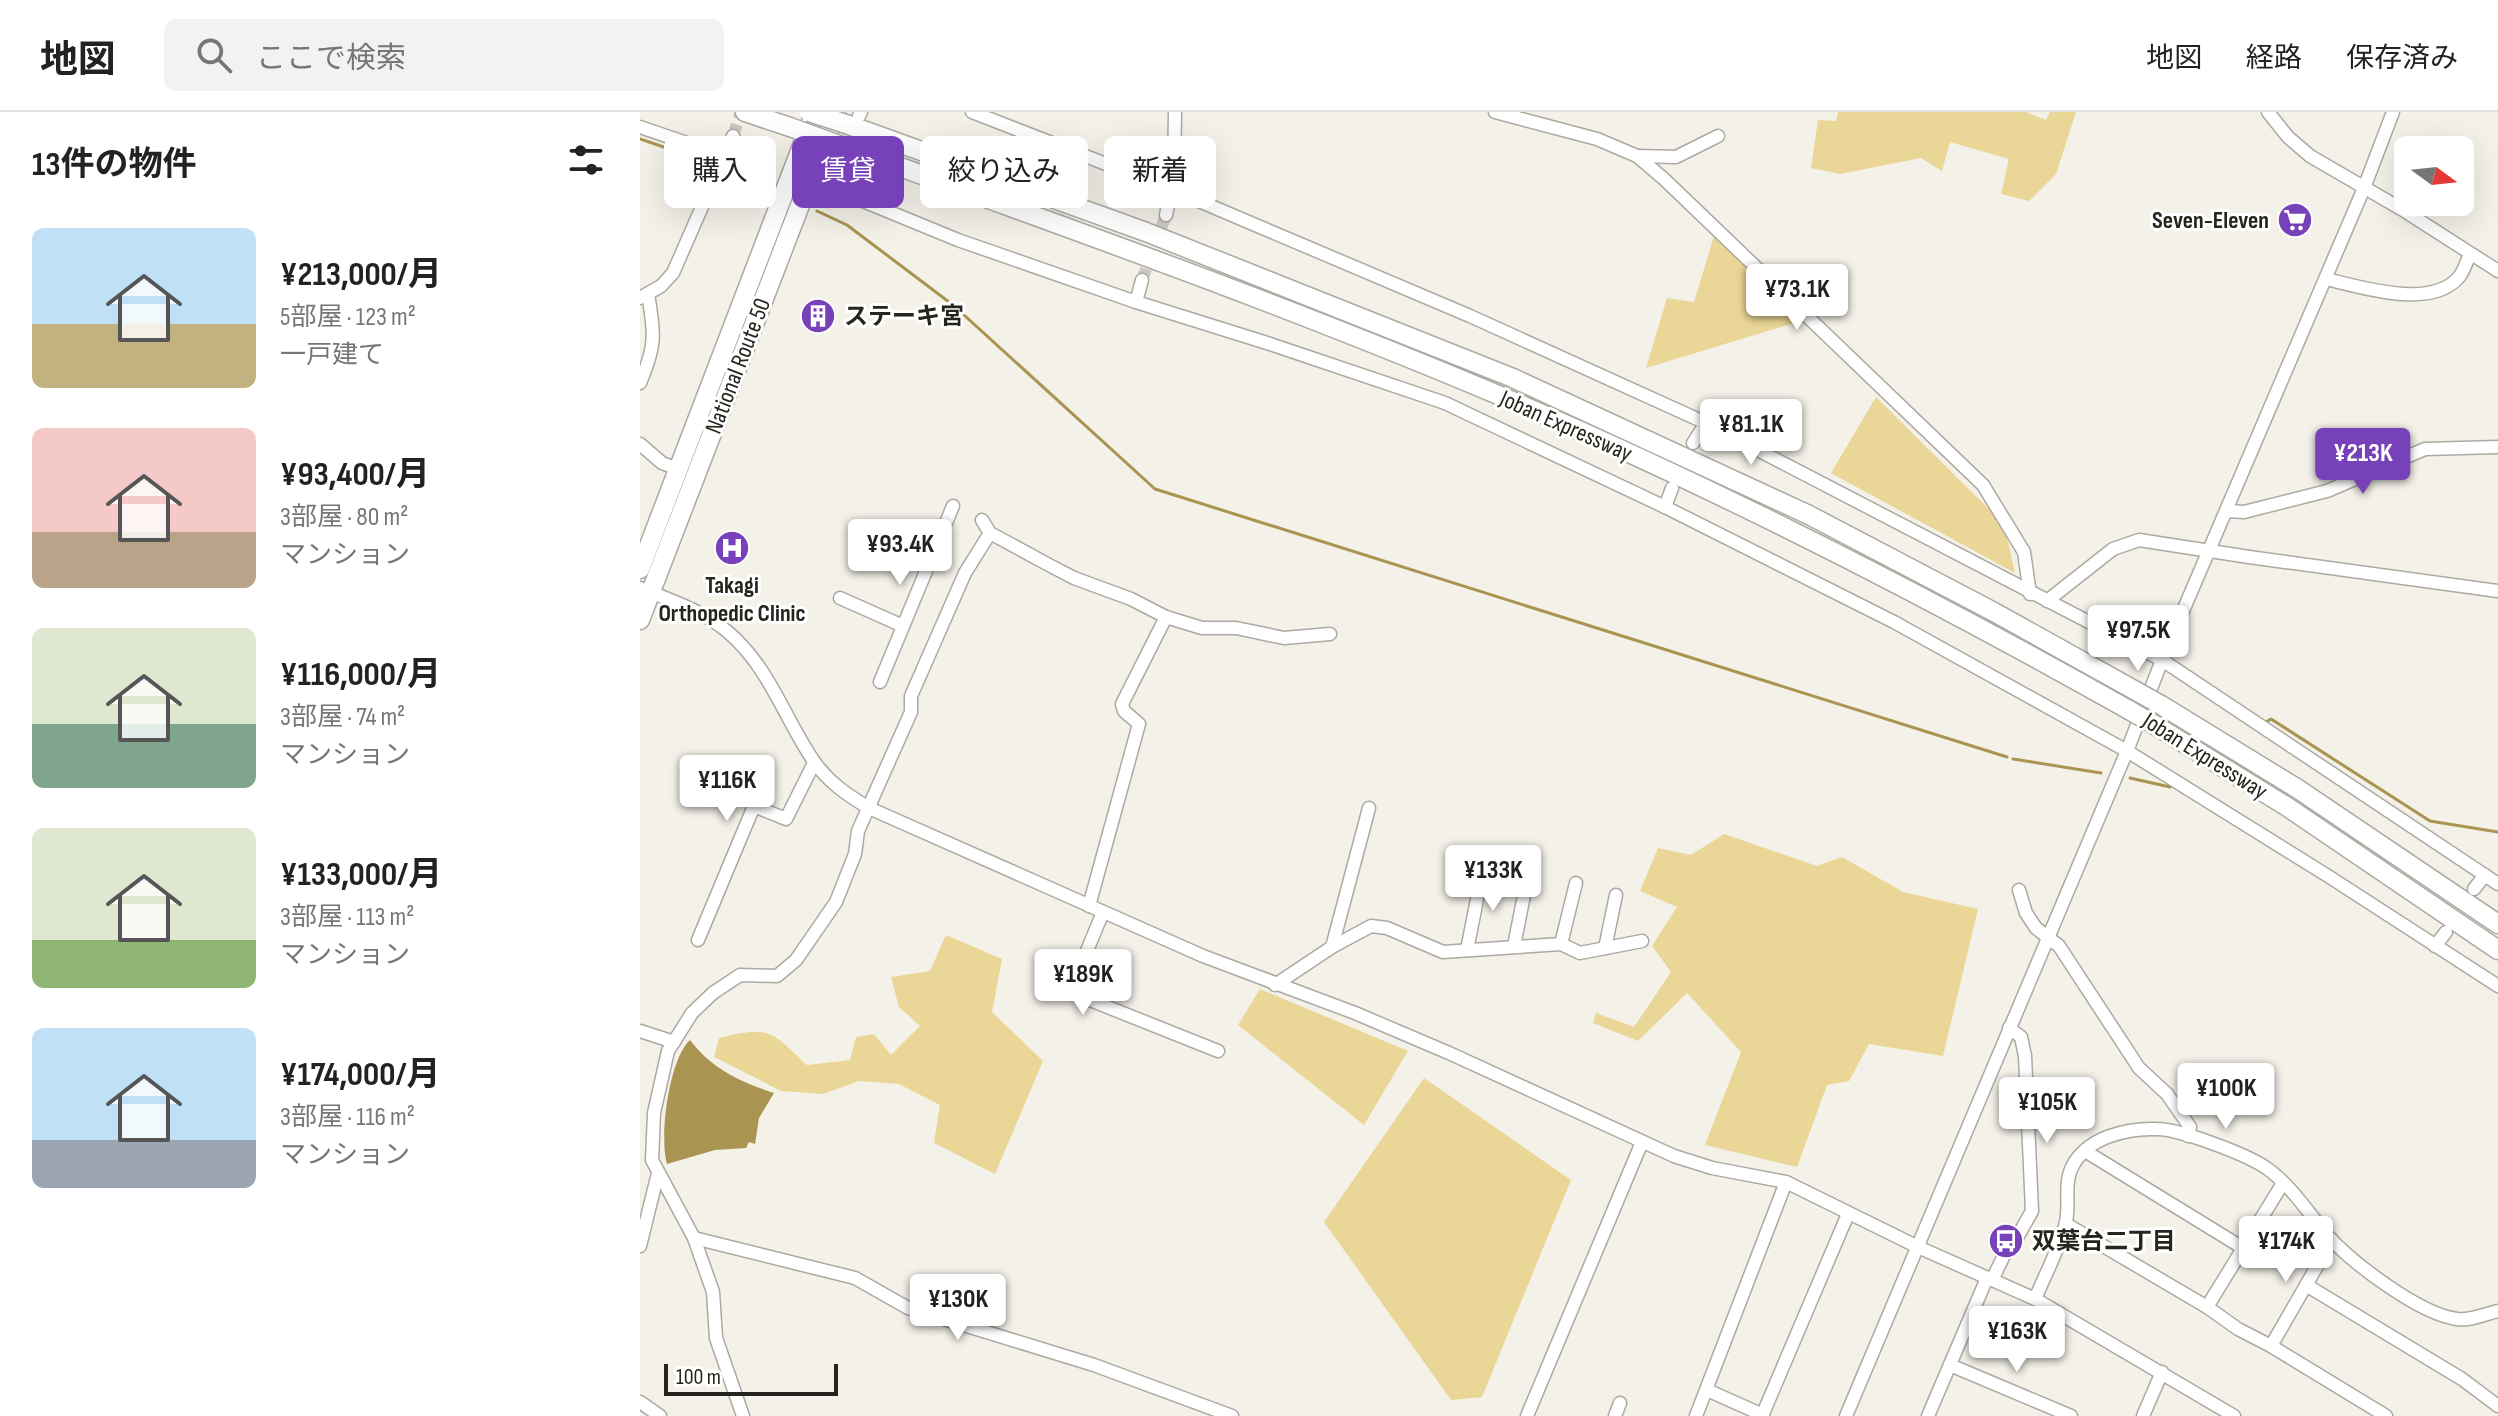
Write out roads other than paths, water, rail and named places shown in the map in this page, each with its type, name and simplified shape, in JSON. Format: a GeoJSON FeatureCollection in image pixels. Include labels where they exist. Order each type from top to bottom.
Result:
{"type":"FeatureCollection","features":[{"type":"Feature","properties":{"kind":"highway","name":"Joban Expressway"},"geometry":{"type":"LineString","coordinates":[[745,112],[808,136]]}},
{"type":"Feature","properties":{"kind":"highway","name":"Joban Expressway"},"geometry":{"type":"LineString","coordinates":[[809,112],[851,116],[1513,378],[1809,515],[1994,612],[2161,705],[2298,789],[2498,924]]}},
{"type":"Feature","properties":{"kind":"highway","name":"National Route 50"},"geometry":{"type":"LineString","coordinates":[[640,569],[815,112]]}},
{"type":"Feature","properties":{"kind":"highway","name":"National Route 50"},"geometry":{"type":"LineString","coordinates":[[640,620],[645,590],[851,116]]}},
{"type":"Feature","properties":{"kind":"highway","name":"Joban Expressway"},"geometry":{"type":"LineString","coordinates":[[904,174],[1154,259],[1503,397],[1802,534],[1985,628],[2153,724],[2286,806],[2498,950]]}},
{"type":"Feature","properties":{"kind":"street"},"geometry":{"type":"LineString","coordinates":[[972,112],[1104,163]]}},
{"type":"Feature","properties":{"kind":"street"},"geometry":{"type":"LineString","coordinates":[[1174,136],[1175,112]]}},
{"type":"Feature","properties":{"kind":"street"},"geometry":{"type":"LineString","coordinates":[[1495,112],[1597,139],[1637,156],[1983,485],[2024,552],[2030,594]]}},
{"type":"Feature","properties":{"kind":"street"},"geometry":{"type":"LineString","coordinates":[[2268,112],[2288,137],[2310,156],[2498,271]]}},
{"type":"Feature","properties":{"kind":"street"},"geometry":{"type":"LineString","coordinates":[[1846,1416],[2127,751],[2162,660],[2326,279],[2393,112]]}},
{"type":"Feature","properties":{"kind":"street"},"geometry":{"type":"LineString","coordinates":[[640,127],[666,136]]}},
{"type":"Feature","properties":{"kind":"street"},"geometry":{"type":"LineString","coordinates":[[1637,156],[1676,157],[1718,136]]}},
{"type":"Feature","properties":{"kind":"street"},"geometry":{"type":"LineString","coordinates":[[640,383],[654,341],[644,296],[673,273],[702,208]]}},
{"type":"Feature","properties":{"kind":"street"},"geometry":{"type":"LineString","coordinates":[[880,208],[958,240],[1136,302],[1227,329],[1445,403],[1665,507],[1894,622],[2127,751],[2498,986]]}},
{"type":"Feature","properties":{"kind":"street"},"geometry":{"type":"LineString","coordinates":[[1166,215],[1168,208]]}},
{"type":"Feature","properties":{"kind":"street"},"geometry":{"type":"LineString","coordinates":[[1215,208],[1484,322],[1706,423],[2162,660],[2498,884]]}},
{"type":"Feature","properties":{"kind":"street"},"geometry":{"type":"LineString","coordinates":[[2326,279],[2401,295],[2425,293],[2444,287],[2458,278],[2470,255]]}},
{"type":"Feature","properties":{"kind":"street"},"geometry":{"type":"LineString","coordinates":[[1136,302],[1142,280]]}},
{"type":"Feature","properties":{"kind":"street"},"geometry":{"type":"LineString","coordinates":[[1693,443],[1706,423]]}},
{"type":"Feature","properties":{"kind":"street"},"geometry":{"type":"LineString","coordinates":[[640,444],[662,463],[678,469]]}},
{"type":"Feature","properties":{"kind":"street"},"geometry":{"type":"LineString","coordinates":[[2228,511],[2244,512],[2327,491],[2425,449],[2498,447]]}},
{"type":"Feature","properties":{"kind":"street"},"geometry":{"type":"LineString","coordinates":[[1665,507],[1672,488]]}},
{"type":"Feature","properties":{"kind":"street"},"geometry":{"type":"LineString","coordinates":[[880,682],[953,506]]}},
{"type":"Feature","properties":{"kind":"street"},"geometry":{"type":"LineString","coordinates":[[982,520],[990,533],[1074,578],[1131,599],[1166,617],[1202,628],[1236,628],[1284,638],[1330,634]]}},
{"type":"Feature","properties":{"kind":"street"},"geometry":{"type":"LineString","coordinates":[[743,1416],[716,1338],[713,1292],[694,1238],[652,1160],[655,1099],[668,1051],[692,1013],[713,993],[740,975],[777,976],[796,960],[836,902],[855,854],[858,831],[911,712],[911,696],[955,596],[978,549],[990,533]]}},
{"type":"Feature","properties":{"kind":"street"},"geometry":{"type":"LineString","coordinates":[[2047,601],[2113,549],[2139,540],[2498,591]]}},
{"type":"Feature","properties":{"kind":"street"},"geometry":{"type":"LineString","coordinates":[[645,590],[717,624],[745,649],[768,679],[814,763],[832,783],[869,808],[1275,985],[1355,1013],[1449,1053],[1674,1156],[1712,1168],[1786,1182],[1918,1247],[2035,1299],[2234,1416]]}},
{"type":"Feature","properties":{"kind":"street"},"geometry":{"type":"LineString","coordinates":[[840,598],[903,626]]}},
{"type":"Feature","properties":{"kind":"street"},"geometry":{"type":"LineString","coordinates":[[1089,906],[1139,724],[1124,711],[1122,704],[1166,617]]}},
{"type":"Feature","properties":{"kind":"street"},"geometry":{"type":"LineString","coordinates":[[698,940],[754,806],[786,819],[814,763]]}},
{"type":"Feature","properties":{"kind":"street"},"geometry":{"type":"LineString","coordinates":[[1332,947],[1369,808]]}},
{"type":"Feature","properties":{"kind":"street"},"geometry":{"type":"LineString","coordinates":[[1467,950],[1483,869]]}},
{"type":"Feature","properties":{"kind":"street"},"geometry":{"type":"LineString","coordinates":[[1514,946],[1528,875]]}},
{"type":"Feature","properties":{"kind":"street"},"geometry":{"type":"LineString","coordinates":[[2474,889],[2485,875]]}},
{"type":"Feature","properties":{"kind":"street"},"geometry":{"type":"LineString","coordinates":[[1561,944],[1576,883]]}},
{"type":"Feature","properties":{"kind":"street"},"geometry":{"type":"LineString","coordinates":[[2019,890],[2026,913],[2036,928],[2059,946],[2139,1068],[2167,1094],[2190,1127],[2188,1136]]}},
{"type":"Feature","properties":{"kind":"street"},"geometry":{"type":"LineString","coordinates":[[1605,948],[1616,895]]}},
{"type":"Feature","properties":{"kind":"street"},"geometry":{"type":"LineString","coordinates":[[1103,912],[1070,992],[1218,1051]]}},
{"type":"Feature","properties":{"kind":"street"},"geometry":{"type":"LineString","coordinates":[[1275,985],[1332,947],[1371,926],[1387,928],[1443,952],[1561,944],[1580,953],[1642,941]]}},
{"type":"Feature","properties":{"kind":"street"},"geometry":{"type":"LineString","coordinates":[[2435,946],[2446,932]]}},
{"type":"Feature","properties":{"kind":"street"},"geometry":{"type":"LineString","coordinates":[[1928,1416],[1990,1279],[2032,1211],[2025,1056],[2021,1037],[2009,1028]]}},
{"type":"Feature","properties":{"kind":"street"},"geometry":{"type":"LineString","coordinates":[[640,1031],[674,1042]]}},
{"type":"Feature","properties":{"kind":"street"},"geometry":{"type":"LineString","coordinates":[[2035,1299],[2066,1224],[2068,1183],[2073,1166],[2085,1151],[2111,1135],[2155,1129],[2188,1136],[2248,1158],[2266,1168],[2332,1240],[2368,1271],[2416,1303],[2437,1314],[2458,1319],[2495,1314]]}},
{"type":"Feature","properties":{"kind":"street"},"geometry":{"type":"LineString","coordinates":[[1527,1416],[1642,1142]]}},
{"type":"Feature","properties":{"kind":"street"},"geometry":{"type":"LineString","coordinates":[[2085,1151],[2243,1248]]}},
{"type":"Feature","properties":{"kind":"street"},"geometry":{"type":"LineString","coordinates":[[640,1246],[658,1173]]}},
{"type":"Feature","properties":{"kind":"street"},"geometry":{"type":"LineString","coordinates":[[1696,1416],[1786,1182]]}},
{"type":"Feature","properties":{"kind":"street"},"geometry":{"type":"LineString","coordinates":[[2207,1307],[2283,1183]]}},
{"type":"Feature","properties":{"kind":"street"},"geometry":{"type":"LineString","coordinates":[[1707,1390],[1763,1415],[1848,1214]]}},
{"type":"Feature","properties":{"kind":"street"},"geometry":{"type":"LineString","coordinates":[[2066,1224],[2386,1416]]}},
{"type":"Feature","properties":{"kind":"street"},"geometry":{"type":"LineString","coordinates":[[694,1238],[855,1278],[908,1308],[1094,1365],[1232,1416]]}},
{"type":"Feature","properties":{"kind":"street"},"geometry":{"type":"LineString","coordinates":[[2271,1346],[2332,1240]]}},
{"type":"Feature","properties":{"kind":"street"},"geometry":{"type":"LineString","coordinates":[[2306,1285],[2462,1379],[2498,1406]]}},
{"type":"Feature","properties":{"kind":"street"},"geometry":{"type":"LineString","coordinates":[[1950,1365],[2071,1416]]}},
{"type":"Feature","properties":{"kind":"street"},"geometry":{"type":"LineString","coordinates":[[2143,1416],[2162,1372]]}},
{"type":"Feature","properties":{"kind":"street"},"geometry":{"type":"LineString","coordinates":[[640,1402],[660,1416]]}},
{"type":"Feature","properties":{"kind":"waterway"},"geometry":{"type":"LineString","coordinates":[[640,139],[664,147]]}},
{"type":"Feature","properties":{"kind":"waterway"},"geometry":{"type":"LineString","coordinates":[[817,211],[847,225],[953,305],[1155,489],[2007,757]]}},
{"type":"Feature","properties":{"kind":"waterway"},"geometry":{"type":"LineString","coordinates":[[2266,722],[2271,719],[2430,821],[2498,832]]}},
{"type":"Feature","properties":{"kind":"waterway"},"geometry":{"type":"LineString","coordinates":[[2013,759],[2101,773]]}},
{"type":"Feature","properties":{"kind":"waterway"},"geometry":{"type":"LineString","coordinates":[[2130,778],[2170,787],[2173,785]]}},
{"type":"Feature","properties":{"kind":"tunnel"},"geometry":{"type":"LineString","coordinates":[[733,136],[741,112]]}},
{"type":"Feature","properties":{"kind":"tunnel"},"geometry":{"type":"LineString","coordinates":[[1142,280],[1166,215]]}},
{"type":"Feature","properties":{"kind":"place","name":"Seven-Eleven"},"geometry":{"type":"Point","coordinates":[2295,220]}},
{"type":"Feature","properties":{"kind":"place","name":"ステーキ宮"},"geometry":{"type":"Point","coordinates":[818,316]}},
{"type":"Feature","properties":{"kind":"place","name":"Takagi Orthopedic Clinic"},"geometry":{"type":"Point","coordinates":[732,548]}},
{"type":"Feature","properties":{"kind":"place","name":"双葉台二丁目"},"geometry":{"type":"Point","coordinates":[2006,1241]}}]}
